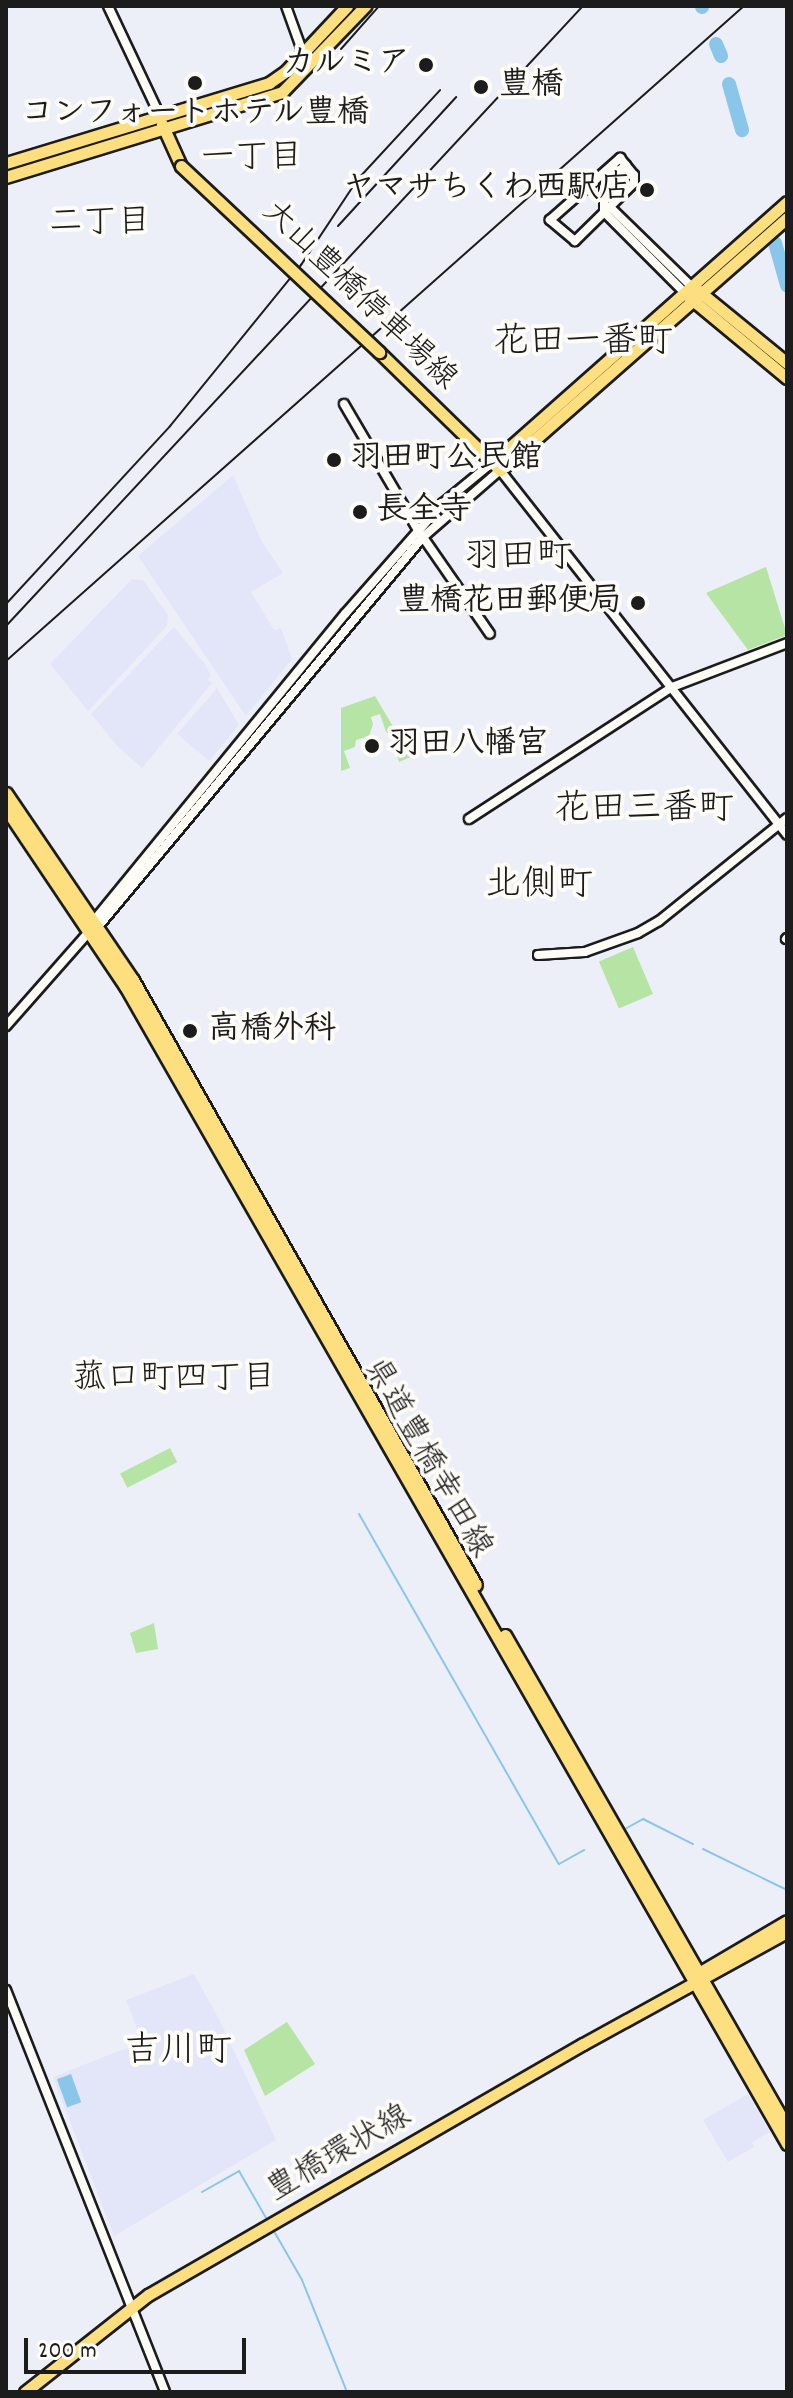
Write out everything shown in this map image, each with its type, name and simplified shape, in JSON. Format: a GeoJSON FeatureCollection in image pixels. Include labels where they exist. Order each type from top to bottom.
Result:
{"type":"FeatureCollection","features":[{"type":"Feature","properties":{"kind":"main road"},"geometry":{"type":"LineString","coordinates":[[6,163],[269,83],[303,53],[347,6]]}},
{"type":"Feature","properties":{"kind":"main road"},"geometry":{"type":"LineString","coordinates":[[6,177],[282,92],[365,6]]}},
{"type":"Feature","properties":{"kind":"main road","name":"大山豊橋停車場線"},"geometry":{"type":"LineString","coordinates":[[160,116],[181,166],[496,466]]}},
{"type":"Feature","properties":{"kind":"main road"},"geometry":{"type":"LineString","coordinates":[[692,293],[769,235],[781,219],[787,202]]}},
{"type":"Feature","properties":{"kind":"main road"},"geometry":{"type":"LineString","coordinates":[[496,466],[692,293],[765,221],[781,219]]}},
{"type":"Feature","properties":{"kind":"main road"},"geometry":{"type":"LineString","coordinates":[[692,293],[787,363]]}},
{"type":"Feature","properties":{"kind":"main road"},"geometry":{"type":"LineString","coordinates":[[692,293],[787,378]]}},
{"type":"Feature","properties":{"kind":"main road","name":"県道豊橋幸田線"},"geometry":{"type":"LineString","coordinates":[[6,793],[93,927],[787,2127]]}},
{"type":"Feature","properties":{"kind":"main road","name":"県道豊橋幸田線"},"geometry":{"type":"LineString","coordinates":[[6,809],[93,927]]}},
{"type":"Feature","properties":{"kind":"main road","name":"豊橋環状線"},"geometry":{"type":"LineString","coordinates":[[25,2392],[131,2307],[699,1977],[787,1921]]}},
{"type":"Feature","properties":{"kind":"main road","name":"豊橋環状線"},"geometry":{"type":"LineString","coordinates":[[699,1977],[787,1932]]}},
{"type":"Feature","properties":{"kind":"main road","name":"県道豊橋幸田線"},"geometry":{"type":"LineString","coordinates":[[699,1977],[787,2144]]}},
{"type":"Feature","properties":{"kind":"street"},"geometry":{"type":"LineString","coordinates":[[108,6],[160,116]]}},
{"type":"Feature","properties":{"kind":"street"},"geometry":{"type":"LineString","coordinates":[[286,6],[303,53]]}},
{"type":"Feature","properties":{"kind":"street"},"geometry":{"type":"LineString","coordinates":[[620,158],[626,165],[634,175],[634,183],[575,241],[550,220],[620,158]]}},
{"type":"Feature","properties":{"kind":"street"},"geometry":{"type":"LineString","coordinates":[[626,165],[609,179],[602,195],[609,207],[692,293]]}},
{"type":"Feature","properties":{"kind":"street"},"geometry":{"type":"LineString","coordinates":[[344,404],[421,533],[490,634]]}},
{"type":"Feature","properties":{"kind":"street"},"geometry":{"type":"LineString","coordinates":[[6,1026],[93,927],[332,629],[421,533],[496,466],[672,687],[784,821],[787,835]]}},
{"type":"Feature","properties":{"kind":"street"},"geometry":{"type":"LineString","coordinates":[[469,819],[672,687],[787,643]]}},
{"type":"Feature","properties":{"kind":"street"},"geometry":{"type":"LineString","coordinates":[[538,955],[585,952],[638,933],[685,902],[784,821]]}},
{"type":"Feature","properties":{"kind":"street"},"geometry":{"type":"LineString","coordinates":[[6,1990],[165,2392]]}},
{"type":"Feature","properties":{"kind":"shaded area"},"geometry":{"type":"Polygon","coordinates":[[[233,475],[262,542],[283,573],[251,592],[274,630],[281,628],[292,659],[246,716],[138,556],[233,475]]]}},
{"type":"Feature","properties":{"kind":"shaded area"},"geometry":{"type":"Polygon","coordinates":[[[132,579],[143,580],[168,615],[167,626],[88,711],[50,664],[132,579]]]}},
{"type":"Feature","properties":{"kind":"shaded area"},"geometry":{"type":"Polygon","coordinates":[[[174,627],[205,664],[211,675],[208,680],[212,683],[142,768],[119,748],[91,714],[174,627]]]}},
{"type":"Feature","properties":{"kind":"shaded area"},"geometry":{"type":"Polygon","coordinates":[[[217,688],[239,725],[209,761],[177,734],[217,688]]]}},
{"type":"Feature","properties":{"kind":"shaded area"},"geometry":{"type":"Polygon","coordinates":[[[194,1974],[219,2019],[276,2140],[114,2236],[55,2076],[142,2042],[126,2000],[194,1974]]]}},
{"type":"Feature","properties":{"kind":"shaded area"},"geometry":{"type":"Polygon","coordinates":[[[748,2094],[770,2132],[752,2142],[754,2147],[728,2162],[703,2120],[748,2094]]]}},
{"type":"Feature","properties":{"kind":"green space"},"geometry":{"type":"Polygon","coordinates":[[[766,567],[787,635],[748,650],[706,593],[766,567]]]}},
{"type":"Feature","properties":{"kind":"green space"},"geometry":{"type":"Polygon","coordinates":[[[375,696],[411,757],[399,762],[394,747],[399,745],[397,740],[392,742],[394,736],[386,732],[380,714],[371,717],[373,724],[369,736],[356,740],[355,747],[344,751],[350,768],[341,771],[341,708],[375,696]]]}},
{"type":"Feature","properties":{"kind":"green space"},"geometry":{"type":"Polygon","coordinates":[[[633,947],[653,994],[619,1008],[599,961],[633,947]]]}},
{"type":"Feature","properties":{"kind":"green space"},"geometry":{"type":"Polygon","coordinates":[[[170,1448],[177,1462],[127,1488],[120,1473],[170,1448]]]}},
{"type":"Feature","properties":{"kind":"green space"},"geometry":{"type":"Polygon","coordinates":[[[154,1623],[158,1649],[136,1653],[130,1633],[154,1623]]]}},
{"type":"Feature","properties":{"kind":"green space"},"geometry":{"type":"Polygon","coordinates":[[[287,2022],[315,2064],[265,2096],[244,2050],[287,2022]]]}},
{"type":"Feature","properties":{"kind":"water"},"geometry":{"type":"Polygon","coordinates":[[[71,2074],[81,2102],[67,2107],[57,2079],[71,2074]]]}},
{"type":"Feature","properties":{"kind":"waterway"},"geometry":{"type":"LineString","coordinates":[[716,44],[721,56]]}},
{"type":"Feature","properties":{"kind":"waterway"},"geometry":{"type":"LineString","coordinates":[[729,84],[742,130]]}},
{"type":"Feature","properties":{"kind":"waterway"},"geometry":{"type":"LineString","coordinates":[[775,243],[787,285]]}},
{"type":"Feature","properties":{"kind":"waterway"},"geometry":{"type":"LineString","coordinates":[[359,1514],[559,1864],[584,1850]]}},
{"type":"Feature","properties":{"kind":"waterway"},"geometry":{"type":"LineString","coordinates":[[625,1829],[643,1819],[693,1844]]}},
{"type":"Feature","properties":{"kind":"waterway"},"geometry":{"type":"LineString","coordinates":[[703,1849],[787,1890]]}},
{"type":"Feature","properties":{"kind":"waterway"},"geometry":{"type":"LineString","coordinates":[[202,2192],[239,2171],[266,2218]]}},
{"type":"Feature","properties":{"kind":"waterway"},"geometry":{"type":"LineString","coordinates":[[275,2233],[302,2280],[347,2392]]}},
{"type":"Feature","properties":{"kind":"tram line"},"geometry":{"type":"LineString","coordinates":[[341,49],[379,6]]}},
{"type":"Feature","properties":{"kind":"railway"},"geometry":{"type":"LineString","coordinates":[[6,626],[583,6]]}},
{"type":"Feature","properties":{"kind":"railway"},"geometry":{"type":"LineString","coordinates":[[6,661],[744,6]]}},
{"type":"Feature","properties":{"kind":"railway"},"geometry":{"type":"LineString","coordinates":[[6,604],[170,426],[301,265],[358,179],[440,90]]}},
{"type":"Feature","properties":{"kind":"railway"},"geometry":{"type":"LineString","coordinates":[[338,226],[456,97]]}},
{"type":"Feature","properties":{"kind":"place","name":"カルミア"},"geometry":{"type":"Point","coordinates":[426,65]}},
{"type":"Feature","properties":{"kind":"place","name":"コンフォートホテル豊橋"},"geometry":{"type":"Point","coordinates":[195,83]}},
{"type":"Feature","properties":{"kind":"place","name":"豊橋"},"geometry":{"type":"Point","coordinates":[481,87]}},
{"type":"Feature","properties":{"kind":"place","name":"ヤマサちくわ西駅店"},"geometry":{"type":"Point","coordinates":[647,190]}},
{"type":"Feature","properties":{"kind":"place","name":"羽田町公民館"},"geometry":{"type":"Point","coordinates":[334,460]}},
{"type":"Feature","properties":{"kind":"place","name":"長全寺"},"geometry":{"type":"Point","coordinates":[360,512]}},
{"type":"Feature","properties":{"kind":"place","name":"豊橋花田郵便局"},"geometry":{"type":"Point","coordinates":[638,603]}},
{"type":"Feature","properties":{"kind":"place","name":"羽田八幡宮"},"geometry":{"type":"Point","coordinates":[372,746]}},
{"type":"Feature","properties":{"kind":"place","name":"高橋外科"},"geometry":{"type":"Point","coordinates":[190,1031]}},
{"type":"Feature","properties":{"kind":"district","name":"一丁目"},"geometry":{"type":"Point","coordinates":[252,160]}},
{"type":"Feature","properties":{"kind":"district","name":"二丁目"},"geometry":{"type":"Point","coordinates":[100,225]}},
{"type":"Feature","properties":{"kind":"district","name":"花田一番町"},"geometry":{"type":"Point","coordinates":[583,345]}},
{"type":"Feature","properties":{"kind":"district","name":"羽田町"},"geometry":{"type":"Point","coordinates":[518,560]}},
{"type":"Feature","properties":{"kind":"district","name":"花田三番町"},"geometry":{"type":"Point","coordinates":[644,812]}},
{"type":"Feature","properties":{"kind":"district","name":"北側町"},"geometry":{"type":"Point","coordinates":[539,888]}},
{"type":"Feature","properties":{"kind":"district","name":"菰口町四丁目"},"geometry":{"type":"Point","coordinates":[174,1381]}},
{"type":"Feature","properties":{"kind":"district","name":"吉川町"},"geometry":{"type":"Point","coordinates":[178,2054]}}]}
